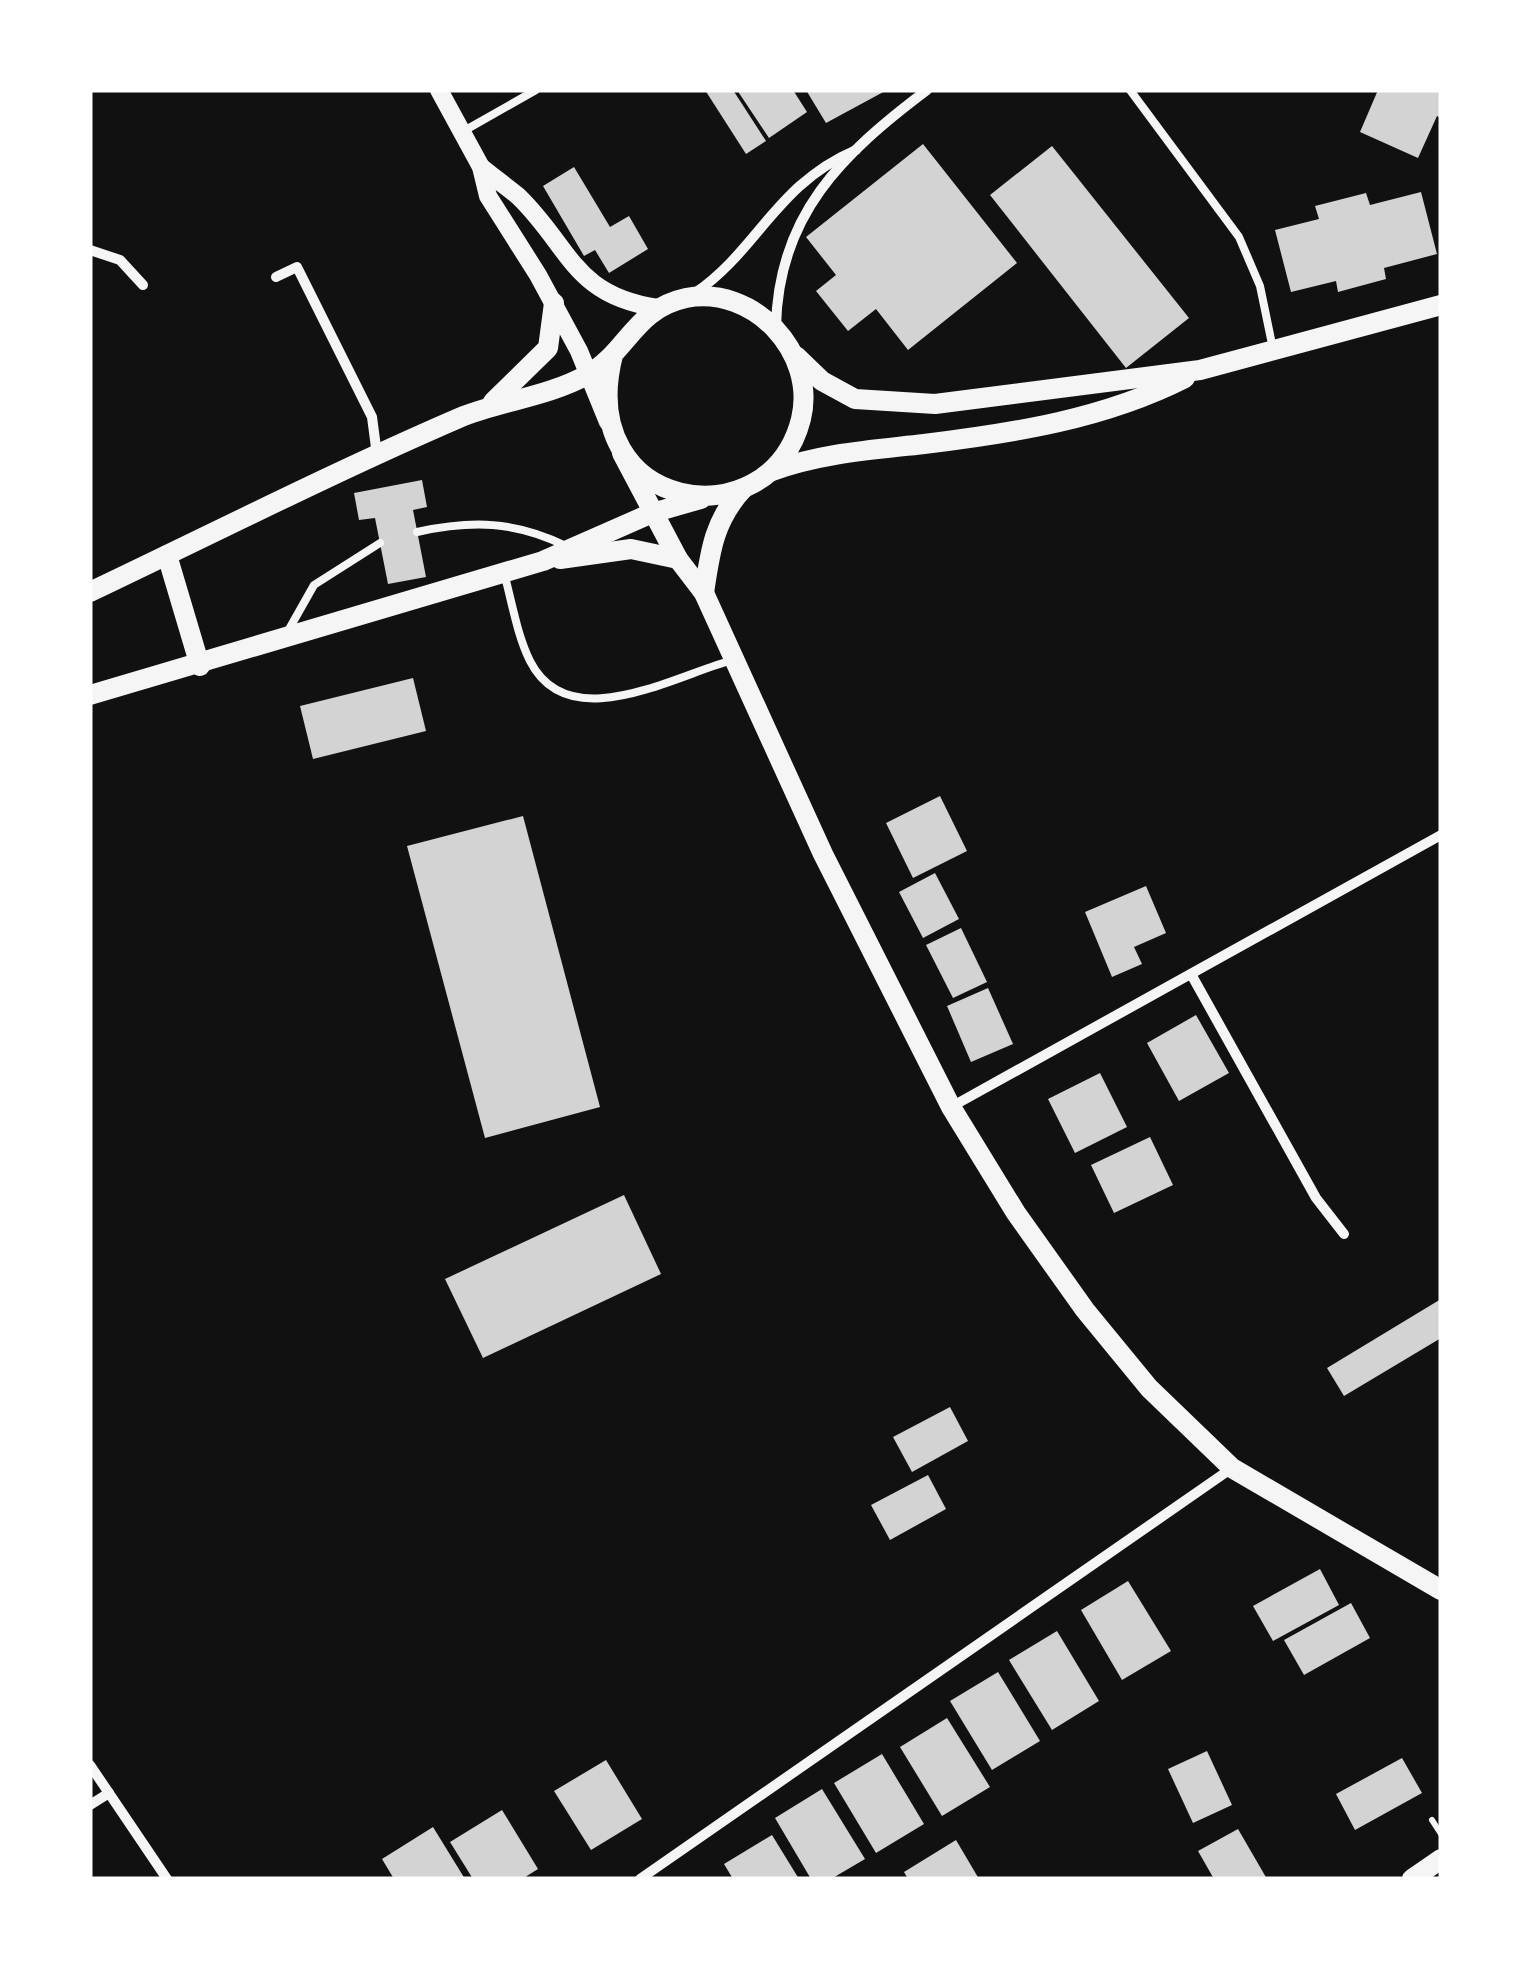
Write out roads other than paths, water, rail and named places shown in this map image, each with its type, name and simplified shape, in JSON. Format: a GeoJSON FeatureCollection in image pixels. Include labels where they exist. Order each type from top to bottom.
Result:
{"type":"FeatureCollection","features":[{"type":"Feature","properties":{"kind":"main road"},"geometry":{"type":"LineString","coordinates":[[90,592],[485,408],[588,374],[613,355],[632,327],[658,308],[688,298],[720,298],[750,308],[776,328],[794,354],[842,394],[898,404],[950,402],[1200,370],[1441,305]]}},
{"type":"Feature","properties":{"kind":"main road"},"geometry":{"type":"LineString","coordinates":[[485,408],[532,368],[548,348],[554,331],[554,303]]}},
{"type":"Feature","properties":{"kind":"main road"},"geometry":{"type":"LineString","coordinates":[[770,472],[790,447],[801,417],[803,385],[794,354]]}},
{"type":"Feature","properties":{"kind":"main road"},"geometry":{"type":"LineString","coordinates":[[613,355],[605,388],[608,422],[622,453],[678,559],[704,593],[823,854],[951,1106],[1016,1213],[1085,1310],[1149,1388],[1232,1468],[1441,1590]]}},
{"type":"Feature","properties":{"kind":"main road"},"geometry":{"type":"LineString","coordinates":[[90,696],[543,561],[652,513],[743,488],[770,472],[848,451],[1072,420],[1141,400],[1200,370]]}},
{"type":"Feature","properties":{"kind":"main road"},"geometry":{"type":"LineString","coordinates":[[622,453],[645,478],[676,492],[710,497]]}},
{"type":"Feature","properties":{"kind":"main road"},"geometry":{"type":"LineString","coordinates":[[704,593],[714,531],[723,511],[743,488]]}},
{"type":"Feature","properties":{"kind":"main road"},"geometry":{"type":"LineString","coordinates":[[543,561],[631,550],[678,559]]}},
{"type":"Feature","properties":{"kind":"main road"},"geometry":{"type":"LineString","coordinates":[[168,555],[200,666]]}},
{"type":"Feature","properties":{"kind":"main road"},"geometry":{"type":"LineString","coordinates":[[1412,1879],[1441,1859]]}},
{"type":"Feature","properties":{"kind":"street"},"geometry":{"type":"LineString","coordinates":[[439,90],[481,168],[488,196],[554,303],[608,422]]}},
{"type":"Feature","properties":{"kind":"street"},"geometry":{"type":"LineString","coordinates":[[776,328],[778,281],[798,220],[820,189],[920,92]]}},
{"type":"Feature","properties":{"kind":"street"},"geometry":{"type":"LineString","coordinates":[[688,298],[728,266],[765,218],[805,181],[834,160],[862,148]]}},
{"type":"Feature","properties":{"kind":"street"},"geometry":{"type":"LineString","coordinates":[[481,168],[520,198],[567,260],[600,289],[634,304],[658,308]]}},
{"type":"Feature","properties":{"kind":"street"},"geometry":{"type":"LineString","coordinates":[[90,250],[120,260],[143,285]]}},
{"type":"Feature","properties":{"kind":"street"},"geometry":{"type":"LineString","coordinates":[[276,276],[297,267],[372,418],[377,456]]}},
{"type":"Feature","properties":{"kind":"street"},"geometry":{"type":"LineString","coordinates":[[951,1106],[1441,835]]}},
{"type":"Feature","properties":{"kind":"street"},"geometry":{"type":"LineString","coordinates":[[1191,974],[1316,1198],[1344,1234]]}},
{"type":"Feature","properties":{"kind":"street"},"geometry":{"type":"LineString","coordinates":[[640,1879],[1232,1468]]}},
{"type":"Feature","properties":{"kind":"street"},"geometry":{"type":"LineString","coordinates":[[90,1765],[167,1879]]}},
{"type":"Feature","properties":{"kind":"street"},"geometry":{"type":"LineString","coordinates":[[90,1805],[108,1792]]}},
{"type":"Feature","properties":{"kind":"lane"},"geometry":{"type":"LineString","coordinates":[[462,132],[520,94],[536,90]]}},
{"type":"Feature","properties":{"kind":"lane"},"geometry":{"type":"LineString","coordinates":[[1130,90],[1239,238],[1260,286],[1273,350]]}},
{"type":"Feature","properties":{"kind":"lane"},"geometry":{"type":"LineString","coordinates":[[417,532],[495,522],[523,526],[570,548]]}},
{"type":"Feature","properties":{"kind":"lane"},"geometry":{"type":"LineString","coordinates":[[286,640],[314,584],[380,543]]}},
{"type":"Feature","properties":{"kind":"lane"},"geometry":{"type":"LineString","coordinates":[[504,573],[530,660],[539,674],[566,696],[612,697],[733,660]]}}]}
